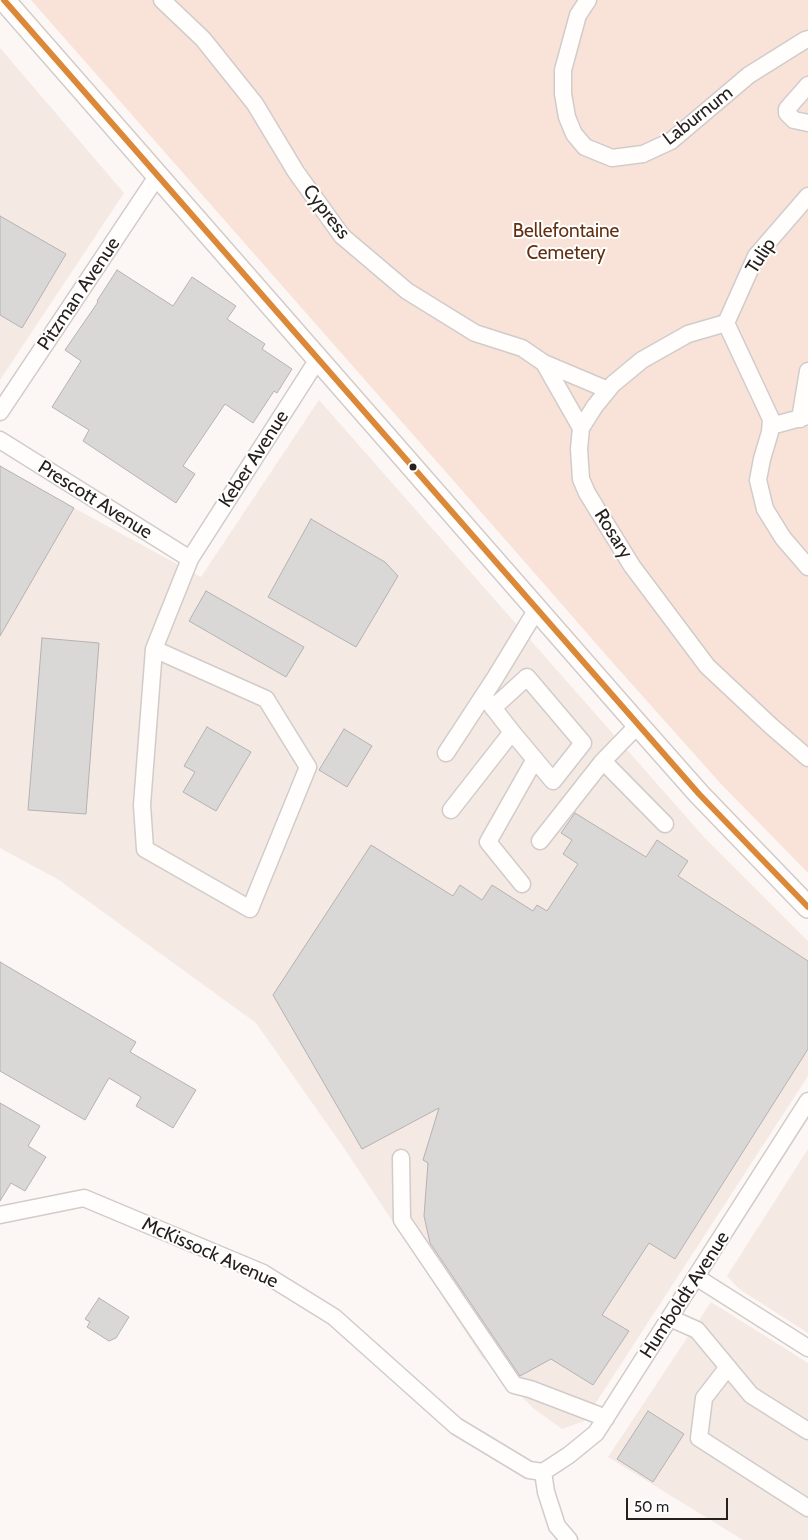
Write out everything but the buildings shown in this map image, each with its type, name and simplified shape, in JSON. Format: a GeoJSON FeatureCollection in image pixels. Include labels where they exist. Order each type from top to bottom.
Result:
{"type":"FeatureCollection","features":[{"type":"Feature","properties":{"kind":"main road"},"geometry":{"type":"LineString","coordinates":[[4,0],[699,794],[808,907]]}},
{"type":"Feature","properties":{"kind":"street","name":"Cypress"},"geometry":{"type":"LineString","coordinates":[[162,0],[203,39],[255,104],[296,172],[342,236],[407,292],[475,333],[522,348],[544,363],[608,390]]}},
{"type":"Feature","properties":{"kind":"street","name":"Laburnum"},"geometry":{"type":"LineString","coordinates":[[588,0],[578,15],[563,70],[563,94],[567,117],[574,134],[585,147],[612,158],[643,154],[671,141],[749,75],[808,39]]}},
{"type":"Feature","properties":{"kind":"street"},"geometry":{"type":"LineString","coordinates":[[808,85],[787,109],[787,113],[794,120],[808,123]]}},
{"type":"Feature","properties":{"kind":"street","name":"Pitzman Avenue"},"geometry":{"type":"LineString","coordinates":[[0,412],[158,175]]}},
{"type":"Feature","properties":{"kind":"street","name":"Tulip"},"geometry":{"type":"LineString","coordinates":[[726,323],[756,256],[808,196]]}},
{"type":"Feature","properties":{"kind":"street"},"geometry":{"type":"LineString","coordinates":[[726,323],[771,419],[758,480],[764,509],[783,538],[808,567]]}},
{"type":"Feature","properties":{"kind":"street","name":"Rosary"},"geometry":{"type":"LineString","coordinates":[[726,323],[688,334],[642,360],[608,390],[581,428],[579,449],[581,479],[587,493],[632,566],[707,666],[770,726],[808,758]]}},
{"type":"Feature","properties":{"kind":"street","name":"Keber Avenue"},"geometry":{"type":"LineString","coordinates":[[154,649],[266,699],[308,767],[250,909],[145,849],[142,805],[154,649],[190,559],[318,359]]}},
{"type":"Feature","properties":{"kind":"street","name":"Cypress"},"geometry":{"type":"LineString","coordinates":[[544,363],[581,428]]}},
{"type":"Feature","properties":{"kind":"street"},"geometry":{"type":"LineString","coordinates":[[771,426],[804,417],[808,371]]}},
{"type":"Feature","properties":{"kind":"street","name":"Prescott Avenue"},"geometry":{"type":"LineString","coordinates":[[0,440],[190,559]]}},
{"type":"Feature","properties":{"kind":"street"},"geometry":{"type":"LineString","coordinates":[[446,753],[488,702],[537,609]]}},
{"type":"Feature","properties":{"kind":"street"},"geometry":{"type":"LineString","coordinates":[[527,677],[583,743],[553,781],[488,702],[527,677]]}},
{"type":"Feature","properties":{"kind":"street"},"geometry":{"type":"LineString","coordinates":[[540,841],[603,761],[638,725]]}},
{"type":"Feature","properties":{"kind":"street"},"geometry":{"type":"LineString","coordinates":[[451,810],[512,732]]}},
{"type":"Feature","properties":{"kind":"street"},"geometry":{"type":"LineString","coordinates":[[522,884],[488,842],[535,759]]}},
{"type":"Feature","properties":{"kind":"street"},"geometry":{"type":"LineString","coordinates":[[603,761],[665,824]]}},
{"type":"Feature","properties":{"kind":"street","name":"Humboldt Avenue"},"geometry":{"type":"LineString","coordinates":[[544,1472],[570,1455],[596,1434],[808,1101]]}},
{"type":"Feature","properties":{"kind":"street"},"geometry":{"type":"LineString","coordinates":[[401,1158],[402,1220],[514,1385],[530,1389],[606,1418]]}},
{"type":"Feature","properties":{"kind":"street","name":"McKissock Avenue"},"geometry":{"type":"LineString","coordinates":[[0,1215],[84,1198],[263,1273],[334,1317],[456,1426],[529,1470],[544,1472]]}},
{"type":"Feature","properties":{"kind":"street"},"geometry":{"type":"LineString","coordinates":[[696,1277],[808,1348]]}},
{"type":"Feature","properties":{"kind":"street"},"geometry":{"type":"LineString","coordinates":[[670,1318],[697,1330],[751,1395],[808,1431]]}},
{"type":"Feature","properties":{"kind":"street"},"geometry":{"type":"LineString","coordinates":[[728,1367],[704,1398],[699,1438],[808,1508]]}},
{"type":"Feature","properties":{"kind":"street"},"geometry":{"type":"LineString","coordinates":[[544,1472],[546,1492],[557,1526],[569,1540]]}},
{"type":"Feature","properties":{"kind":"shaded area"},"geometry":{"type":"Polygon","coordinates":[[[0,48],[124,193],[0,380],[0,48]]]}},
{"type":"Feature","properties":{"kind":"shaded area"},"geometry":{"type":"Polygon","coordinates":[[[319,400],[703,836],[808,941],[808,1076],[584,1421],[562,1429],[533,1408],[482,1357],[344,1148],[256,1023],[59,880],[0,848],[0,466],[201,577],[319,400]]]}},
{"type":"Feature","properties":{"kind":"shaded area"},"geometry":{"type":"Polygon","coordinates":[[[808,1149],[808,1333],[739,1289],[727,1276],[808,1149]]]}},
{"type":"Feature","properties":{"kind":"shaded area"},"geometry":{"type":"Polygon","coordinates":[[[711,1302],[808,1363],[808,1540],[743,1540],[608,1457],[711,1302]]]}},
{"type":"Feature","properties":{"kind":"green space","name":"Bellefontaine Cemetery"},"geometry":{"type":"Polygon","coordinates":[[[31,0],[808,0],[808,873],[721,784],[613,663],[31,0]]]}},
{"type":"Feature","properties":{"kind":"transit line"},"geometry":{"type":"LineString","coordinates":[[4,0],[699,794],[808,907]]}}]}
